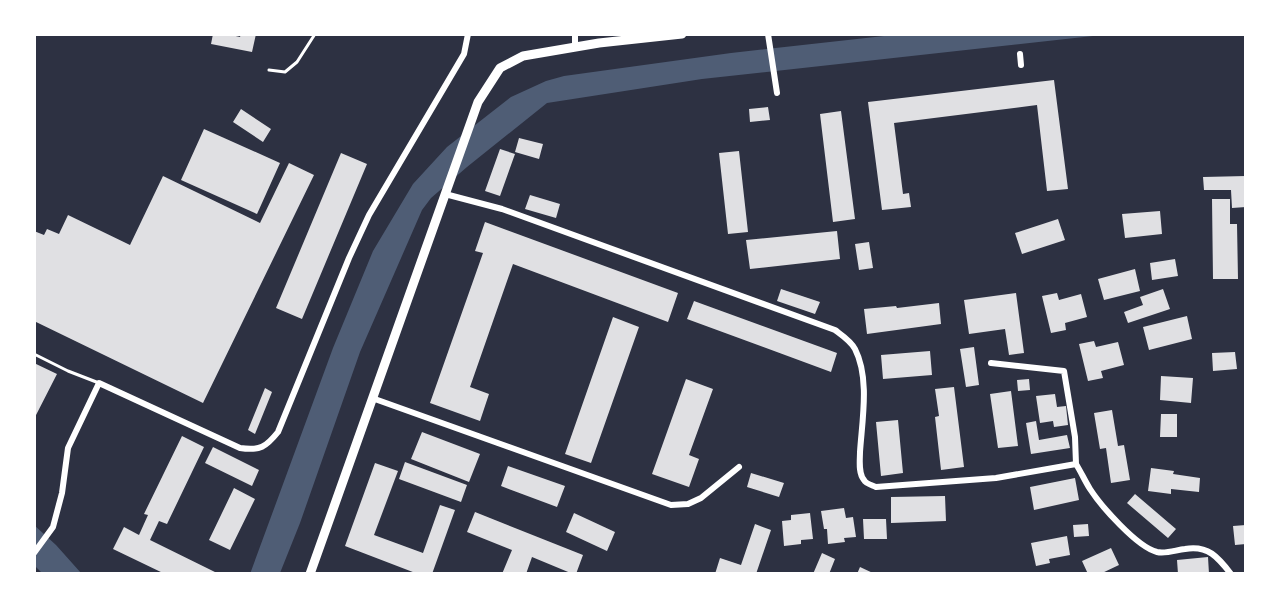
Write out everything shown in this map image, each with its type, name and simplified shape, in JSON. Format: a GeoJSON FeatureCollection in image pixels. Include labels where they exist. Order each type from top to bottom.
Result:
{"type":"FeatureCollection","features":[{"type":"Feature","properties":{"kind":"main road"},"geometry":{"type":"LineString","coordinates":[[310,573],[477,102],[500,68],[523,56],[599,43],[682,34]]}},
{"type":"Feature","properties":{"kind":"street"},"geometry":{"type":"LineString","coordinates":[[34,553],[53,527],[62,493],[68,448],[99,383],[240,448],[253,450],[269,444],[278,432],[349,258],[369,215],[464,54],[468,34]]}},
{"type":"Feature","properties":{"kind":"street"},"geometry":{"type":"LineString","coordinates":[[575,34],[575,47]]}},
{"type":"Feature","properties":{"kind":"street"},"geometry":{"type":"LineString","coordinates":[[769,38],[777,93]]}},
{"type":"Feature","properties":{"kind":"street"},"geometry":{"type":"LineString","coordinates":[[1020,54],[1021,65]]}},
{"type":"Feature","properties":{"kind":"street"},"geometry":{"type":"LineString","coordinates":[[446,190],[835,330],[847,338],[855,348],[862,367],[861,473],[863,480],[868,484],[876,487],[996,478],[1076,464]]}},
{"type":"Feature","properties":{"kind":"street"},"geometry":{"type":"LineString","coordinates":[[991,363],[1064,371],[1075,437],[1076,464],[1089,488],[1115,520],[1140,542],[1157,552],[1172,552],[1186,548],[1204,549],[1215,555],[1231,573]]}},
{"type":"Feature","properties":{"kind":"street"},"geometry":{"type":"LineString","coordinates":[[372,398],[671,505],[688,504],[701,498],[739,467]]}},
{"type":"Feature","properties":{"kind":"lane"},"geometry":{"type":"LineString","coordinates":[[269,70],[285,72],[297,62],[315,34]]}},
{"type":"Feature","properties":{"kind":"lane"},"geometry":{"type":"LineString","coordinates":[[34,354],[99,383]]}},
{"type":"Feature","properties":{"kind":"water"},"geometry":{"type":"Polygon","coordinates":[[[893,35],[1102,35],[702,79],[547,103],[467,167],[431,198],[422,210],[360,352],[280,573],[250,574],[333,348],[373,251],[413,184],[447,147],[511,97],[546,81],[564,76],[731,53],[893,35]]]}},
{"type":"Feature","properties":{"kind":"water"},"geometry":{"type":"Polygon","coordinates":[[[34,525],[81,573],[42,573],[35,566],[34,525]]]}},
{"type":"Feature","properties":{"kind":"building"},"geometry":{"type":"Polygon","coordinates":[[[213,34],[240,37],[241,34],[256,34],[252,52],[211,44],[213,34]]]}},
{"type":"Feature","properties":{"kind":"building"},"geometry":{"type":"Polygon","coordinates":[[[1054,80],[1068,189],[1047,191],[1037,105],[894,123],[903,194],[909,193],[911,207],[882,210],[868,102],[1054,80]]]}},
{"type":"Feature","properties":{"kind":"building"},"geometry":{"type":"Polygon","coordinates":[[[768,107],[770,120],[750,122],[749,109],[768,107]]]}},
{"type":"Feature","properties":{"kind":"building"},"geometry":{"type":"Polygon","coordinates":[[[241,109],[271,129],[263,142],[233,122],[241,109]]]}},
{"type":"Feature","properties":{"kind":"building"},"geometry":{"type":"Polygon","coordinates":[[[841,111],[855,219],[833,222],[820,114],[841,111]]]}},
{"type":"Feature","properties":{"kind":"building"},"geometry":{"type":"Polygon","coordinates":[[[204,129],[280,163],[257,214],[181,180],[204,129]]]}},
{"type":"Feature","properties":{"kind":"building"},"geometry":{"type":"Polygon","coordinates":[[[519,138],[543,144],[539,159],[515,152],[519,138]]]}},
{"type":"Feature","properties":{"kind":"building"},"geometry":{"type":"Polygon","coordinates":[[[500,149],[515,154],[500,196],[485,191],[500,149]]]}},
{"type":"Feature","properties":{"kind":"building"},"geometry":{"type":"Polygon","coordinates":[[[739,151],[748,232],[728,234],[719,153],[739,151]]]}},
{"type":"Feature","properties":{"kind":"building"},"geometry":{"type":"Polygon","coordinates":[[[341,153],[367,164],[302,319],[276,308],[341,153]]]}},
{"type":"Feature","properties":{"kind":"building"},"geometry":{"type":"Polygon","coordinates":[[[289,163],[314,175],[203,403],[34,321],[34,231],[44,235],[47,229],[59,234],[68,215],[130,245],[163,176],[260,223],[289,163]]]}},
{"type":"Feature","properties":{"kind":"building"},"geometry":{"type":"Polygon","coordinates":[[[1246,176],[1246,207],[1232,208],[1231,190],[1204,190],[1203,177],[1246,176]]]}},
{"type":"Feature","properties":{"kind":"building"},"geometry":{"type":"Polygon","coordinates":[[[530,195],[560,204],[556,218],[525,209],[530,195]]]}},
{"type":"Feature","properties":{"kind":"building"},"geometry":{"type":"Polygon","coordinates":[[[1212,199],[1230,199],[1230,224],[1237,224],[1238,279],[1213,279],[1212,199]]]}},
{"type":"Feature","properties":{"kind":"building"},"geometry":{"type":"Polygon","coordinates":[[[1160,211],[1162,234],[1125,238],[1122,214],[1160,211]]]}},
{"type":"Feature","properties":{"kind":"building"},"geometry":{"type":"Polygon","coordinates":[[[1058,219],[1065,240],[1022,254],[1015,233],[1058,219]]]}},
{"type":"Feature","properties":{"kind":"building"},"geometry":{"type":"Polygon","coordinates":[[[485,222],[678,293],[668,322],[513,264],[470,387],[489,394],[480,421],[430,403],[483,253],[475,251],[485,222]]]}},
{"type":"Feature","properties":{"kind":"building"},"geometry":{"type":"Polygon","coordinates":[[[837,231],[840,259],[750,269],[746,240],[837,231]]]}},
{"type":"Feature","properties":{"kind":"building"},"geometry":{"type":"Polygon","coordinates":[[[869,242],[873,268],[859,270],[855,244],[869,242]]]}},
{"type":"Feature","properties":{"kind":"building"},"geometry":{"type":"Polygon","coordinates":[[[1175,259],[1178,276],[1152,280],[1150,263],[1175,259]]]}},
{"type":"Feature","properties":{"kind":"building"},"geometry":{"type":"Polygon","coordinates":[[[1135,269],[1140,291],[1104,300],[1098,279],[1135,269]]]}},
{"type":"Feature","properties":{"kind":"building"},"geometry":{"type":"Polygon","coordinates":[[[781,289],[820,302],[815,314],[777,301],[781,289]]]}},
{"type":"Feature","properties":{"kind":"building"},"geometry":{"type":"Polygon","coordinates":[[[1163,289],[1170,309],[1128,323],[1124,312],[1143,305],[1140,297],[1163,289]]]}},
{"type":"Feature","properties":{"kind":"building"},"geometry":{"type":"Polygon","coordinates":[[[1016,293],[1024,353],[1009,355],[1005,329],[969,334],[964,300],[1016,293]]]}},
{"type":"Feature","properties":{"kind":"building"},"geometry":{"type":"Polygon","coordinates":[[[1057,293],[1059,300],[1081,294],[1087,317],[1065,323],[1066,330],[1051,333],[1042,296],[1057,293]]]}},
{"type":"Feature","properties":{"kind":"building"},"geometry":{"type":"Polygon","coordinates":[[[694,301],[837,353],[831,372],[687,319],[694,301]]]}},
{"type":"Feature","properties":{"kind":"building"},"geometry":{"type":"Polygon","coordinates":[[[939,303],[941,324],[867,334],[864,309],[939,303]]]}},
{"type":"Feature","properties":{"kind":"building"},"geometry":{"type":"Polygon","coordinates":[[[1187,316],[1192,339],[1149,350],[1143,327],[1187,316]]]}},
{"type":"Feature","properties":{"kind":"building"},"geometry":{"type":"Polygon","coordinates":[[[613,317],[639,327],[591,463],[565,454],[613,317]]]}},
{"type":"Feature","properties":{"kind":"building"},"geometry":{"type":"Polygon","coordinates":[[[1094,341],[1096,347],[1118,342],[1124,365],[1101,371],[1103,378],[1088,381],[1079,344],[1094,341]]]}},
{"type":"Feature","properties":{"kind":"building"},"geometry":{"type":"Polygon","coordinates":[[[974,347],[979,385],[966,387],[960,349],[974,347]]]}},
{"type":"Feature","properties":{"kind":"building"},"geometry":{"type":"Polygon","coordinates":[[[930,351],[932,375],[883,379],[881,355],[930,351]]]}},
{"type":"Feature","properties":{"kind":"building"},"geometry":{"type":"Polygon","coordinates":[[[1235,352],[1237,369],[1213,371],[1212,353],[1235,352]]]}},
{"type":"Feature","properties":{"kind":"building"},"geometry":{"type":"Polygon","coordinates":[[[34,363],[57,374],[34,419],[34,363]]]}},
{"type":"Feature","properties":{"kind":"building"},"geometry":{"type":"Polygon","coordinates":[[[1161,376],[1193,378],[1191,403],[1160,400],[1161,376]]]}},
{"type":"Feature","properties":{"kind":"building"},"geometry":{"type":"Polygon","coordinates":[[[686,379],[713,389],[689,455],[699,459],[689,487],[652,474],[686,379]]]}},
{"type":"Feature","properties":{"kind":"building"},"geometry":{"type":"Polygon","coordinates":[[[1029,379],[1030,390],[1018,391],[1017,380],[1029,379]]]}},
{"type":"Feature","properties":{"kind":"building"},"geometry":{"type":"Polygon","coordinates":[[[954,387],[964,467],[941,470],[935,417],[939,416],[935,389],[954,387]]]}},
{"type":"Feature","properties":{"kind":"building"},"geometry":{"type":"Polygon","coordinates":[[[265,388],[272,392],[255,434],[248,430],[265,388]]]}},
{"type":"Feature","properties":{"kind":"building"},"geometry":{"type":"Polygon","coordinates":[[[1011,391],[1018,446],[998,448],[990,394],[1011,391]]]}},
{"type":"Feature","properties":{"kind":"building"},"geometry":{"type":"Polygon","coordinates":[[[1055,394],[1057,407],[1066,406],[1068,425],[1054,427],[1053,421],[1040,423],[1036,396],[1055,394]]]}},
{"type":"Feature","properties":{"kind":"building"},"geometry":{"type":"Polygon","coordinates":[[[1112,410],[1118,446],[1124,445],[1130,480],[1111,483],[1106,448],[1100,449],[1094,413],[1112,410]]]}},
{"type":"Feature","properties":{"kind":"building"},"geometry":{"type":"Polygon","coordinates":[[[1161,414],[1177,414],[1177,437],[1160,437],[1161,414]]]}},
{"type":"Feature","properties":{"kind":"building"},"geometry":{"type":"Polygon","coordinates":[[[898,420],[903,473],[881,476],[876,422],[898,420]]]}},
{"type":"Feature","properties":{"kind":"building"},"geometry":{"type":"Polygon","coordinates":[[[1036,421],[1039,440],[1067,435],[1070,448],[1031,454],[1026,423],[1036,421]]]}},
{"type":"Feature","properties":{"kind":"building"},"geometry":{"type":"Polygon","coordinates":[[[422,432],[480,454],[469,482],[411,459],[422,432]]]}},
{"type":"Feature","properties":{"kind":"building"},"geometry":{"type":"Polygon","coordinates":[[[182,436],[204,447],[167,524],[159,521],[150,540],[219,574],[165,574],[113,549],[124,527],[139,535],[148,515],[144,514],[182,436]]]}},
{"type":"Feature","properties":{"kind":"building"},"geometry":{"type":"Polygon","coordinates":[[[213,447],[259,470],[252,486],[205,463],[213,447]]]}},
{"type":"Feature","properties":{"kind":"building"},"geometry":{"type":"Polygon","coordinates":[[[405,462],[467,485],[461,502],[399,479],[405,462]]]}},
{"type":"Feature","properties":{"kind":"building"},"geometry":{"type":"Polygon","coordinates":[[[375,463],[398,471],[374,535],[423,553],[440,505],[455,510],[432,574],[418,574],[345,546],[375,463]]]}},
{"type":"Feature","properties":{"kind":"building"},"geometry":{"type":"Polygon","coordinates":[[[508,466],[565,486],[557,507],[501,486],[508,466]]]}},
{"type":"Feature","properties":{"kind":"building"},"geometry":{"type":"Polygon","coordinates":[[[1151,468],[1200,478],[1199,492],[1171,489],[1171,494],[1148,491],[1151,468]]]}},
{"type":"Feature","properties":{"kind":"building"},"geometry":{"type":"Polygon","coordinates":[[[751,473],[784,483],[779,497],[747,487],[751,473]]]}},
{"type":"Feature","properties":{"kind":"building"},"geometry":{"type":"Polygon","coordinates":[[[1075,478],[1079,500],[1034,510],[1030,487],[1075,478]]]}},
{"type":"Feature","properties":{"kind":"building"},"geometry":{"type":"Polygon","coordinates":[[[234,488],[255,499],[230,550],[209,540],[234,488]]]}},
{"type":"Feature","properties":{"kind":"building"},"geometry":{"type":"Polygon","coordinates":[[[1135,494],[1176,529],[1168,538],[1127,503],[1135,494]]]}},
{"type":"Feature","properties":{"kind":"building"},"geometry":{"type":"Polygon","coordinates":[[[945,496],[946,521],[891,523],[891,497],[945,496]]]}},
{"type":"Feature","properties":{"kind":"building"},"geometry":{"type":"Polygon","coordinates":[[[844,508],[846,518],[853,517],[856,537],[844,538],[845,542],[828,544],[827,529],[824,529],[821,511],[844,508]]]}},
{"type":"Feature","properties":{"kind":"building"},"geometry":{"type":"Polygon","coordinates":[[[475,512],[583,555],[576,574],[532,557],[526,574],[502,574],[512,550],[467,532],[475,512]]]}},
{"type":"Feature","properties":{"kind":"building"},"geometry":{"type":"Polygon","coordinates":[[[574,513],[615,532],[607,551],[566,532],[574,513]]]}},
{"type":"Feature","properties":{"kind":"building"},"geometry":{"type":"Polygon","coordinates":[[[810,513],[813,539],[801,540],[801,544],[784,546],[782,521],[791,520],[791,515],[810,513]]]}},
{"type":"Feature","properties":{"kind":"building"},"geometry":{"type":"Polygon","coordinates":[[[863,519],[886,519],[887,539],[864,539],[863,519]]]}},
{"type":"Feature","properties":{"kind":"building"},"geometry":{"type":"Polygon","coordinates":[[[755,524],[771,530],[756,574],[715,574],[720,558],[741,565],[755,524]]]}},
{"type":"Feature","properties":{"kind":"building"},"geometry":{"type":"Polygon","coordinates":[[[1088,524],[1089,536],[1074,537],[1073,525],[1088,524]]]}},
{"type":"Feature","properties":{"kind":"building"},"geometry":{"type":"Polygon","coordinates":[[[1246,525],[1246,544],[1235,545],[1233,526],[1246,525]]]}},
{"type":"Feature","properties":{"kind":"building"},"geometry":{"type":"Polygon","coordinates":[[[1067,536],[1070,555],[1049,559],[1050,563],[1036,566],[1031,543],[1067,536]]]}},
{"type":"Feature","properties":{"kind":"building"},"geometry":{"type":"Polygon","coordinates":[[[1111,548],[1119,565],[1100,574],[1088,574],[1082,561],[1111,548]]]}},
{"type":"Feature","properties":{"kind":"building"},"geometry":{"type":"Polygon","coordinates":[[[822,553],[835,559],[829,574],[813,574],[822,553]]]}},
{"type":"Feature","properties":{"kind":"building"},"geometry":{"type":"Polygon","coordinates":[[[1208,557],[1209,574],[1178,574],[1177,560],[1208,557]]]}},
{"type":"Feature","properties":{"kind":"building"},"geometry":{"type":"Polygon","coordinates":[[[860,567],[875,574],[857,574],[860,567]]]}}]}
